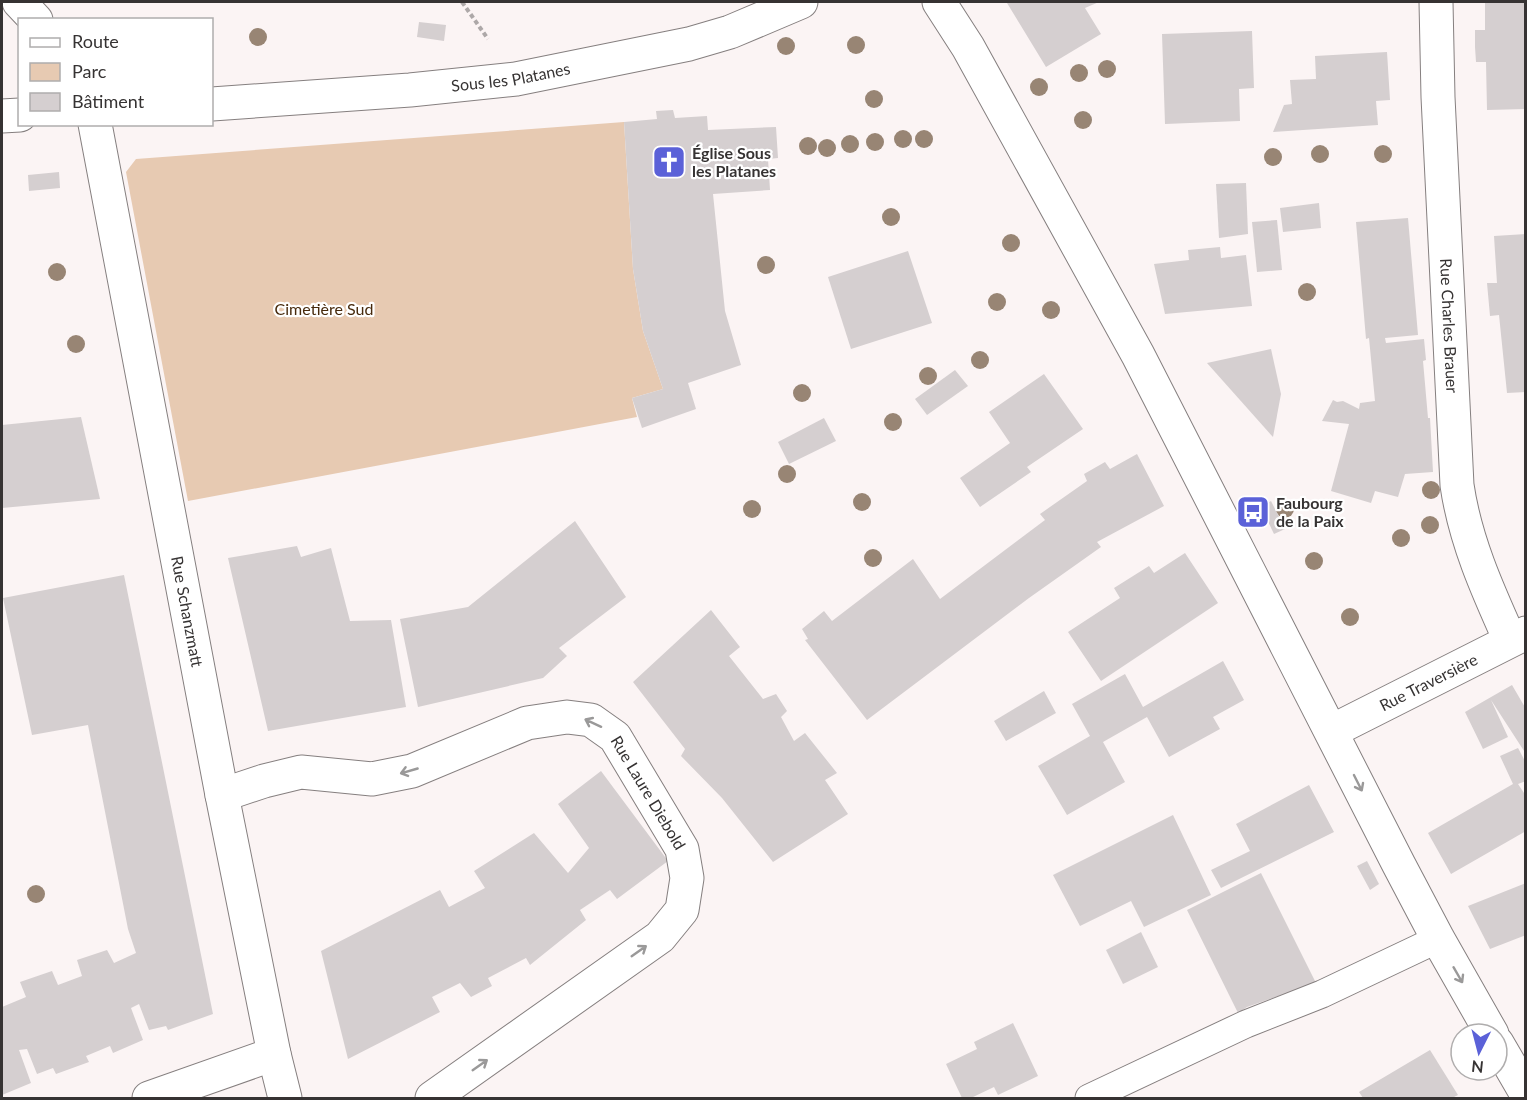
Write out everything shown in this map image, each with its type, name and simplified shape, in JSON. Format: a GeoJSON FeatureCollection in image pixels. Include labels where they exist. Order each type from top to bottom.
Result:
{"type":"FeatureCollection","features":[{"type":"Feature","properties":{"kind":"street"},"geometry":{"type":"LineString","coordinates":[[19,2],[34,18]]}},
{"type":"Feature","properties":{"kind":"street","name":"Sous les Platanes"},"geometry":{"type":"LineString","coordinates":[[213,104],[422,89],[516,79],[689,44],[730,32],[801,2]]}},
{"type":"Feature","properties":{"kind":"street"},"geometry":{"type":"LineString","coordinates":[[939,2],[968,47],[1138,355],[1438,939],[1485,1022]]}},
{"type":"Feature","properties":{"kind":"street","name":"Rue Charles Brauer"},"geometry":{"type":"LineString","coordinates":[[1436,2],[1438,98],[1457,485],[1461,514],[1475,558],[1518,636]]}},
{"type":"Feature","properties":{"kind":"street"},"geometry":{"type":"LineString","coordinates":[[2,116],[18,115]]}},
{"type":"Feature","properties":{"kind":"street","name":"Rue Schanzmatt"},"geometry":{"type":"LineString","coordinates":[[95,126],[222,795],[274,1054],[285,1098]]}},
{"type":"Feature","properties":{"kind":"street","name":"Rue Traversière"},"geometry":{"type":"LineString","coordinates":[[1332,731],[1518,636]]}},
{"type":"Feature","properties":{"kind":"street","name":"Rue Laure Diebold"},"geometry":{"type":"LineString","coordinates":[[222,795],[301,772],[372,779],[412,771],[526,723],[567,717],[591,720],[615,737],[682,849],[687,878],[682,910],[660,937],[432,1098]]}},
{"type":"Feature","properties":{"kind":"street"},"geometry":{"type":"LineString","coordinates":[[149,1098],[274,1054]]}},
{"type":"Feature","properties":{"kind":"street"},"geometry":{"type":"LineString","coordinates":[[1509,1064],[1526,1093]]}},
{"type":"Feature","properties":{"kind":"lane"},"geometry":{"type":"LineString","coordinates":[[1089,1098],[1246,1024],[1322,994],[1438,939]]}},
{"type":"Feature","properties":{"kind":"green space","name":"Cimetière Sud"},"geometry":{"type":"Polygon","coordinates":[[[624,122],[633,269],[643,331],[663,389],[632,398],[637,417],[188,501],[126,172],[136,159],[624,122]]]}},
{"type":"Feature","properties":{"kind":"building"},"geometry":{"type":"Polygon","coordinates":[[[1099,2],[1085,8],[1101,34],[1046,67],[1007,3],[1099,2]]]}},
{"type":"Feature","properties":{"kind":"building"},"geometry":{"type":"Polygon","coordinates":[[[1485,2],[1526,2],[1526,109],[1487,110],[1486,62],[1476,62],[1475,47],[1475,30],[1485,30],[1485,2]]]}},
{"type":"Feature","properties":{"kind":"building"},"geometry":{"type":"Polygon","coordinates":[[[419,22],[446,25],[444,41],[417,37],[419,22]]]}},
{"type":"Feature","properties":{"kind":"building"},"geometry":{"type":"Polygon","coordinates":[[[1252,31],[1254,88],[1239,89],[1240,121],[1165,124],[1162,34],[1252,31]]]}},
{"type":"Feature","properties":{"kind":"building"},"geometry":{"type":"Polygon","coordinates":[[[1387,52],[1390,100],[1376,101],[1378,125],[1273,132],[1284,105],[1292,104],[1290,80],[1316,79],[1315,56],[1387,52]]]}},
{"type":"Feature","properties":{"kind":"building"},"geometry":{"type":"Polygon","coordinates":[[[673,110],[675,118],[707,116],[708,130],[776,127],[778,158],[768,159],[770,190],[713,194],[725,311],[741,365],[688,383],[696,409],[642,428],[632,398],[663,389],[643,331],[633,269],[624,122],[657,119],[656,111],[673,110]]]}},
{"type":"Feature","properties":{"kind":"building"},"geometry":{"type":"Polygon","coordinates":[[[59,172],[60,188],[29,191],[28,175],[59,172]]]}},
{"type":"Feature","properties":{"kind":"building"},"geometry":{"type":"Polygon","coordinates":[[[1246,183],[1248,234],[1219,238],[1216,184],[1246,183]]]}},
{"type":"Feature","properties":{"kind":"building"},"geometry":{"type":"Polygon","coordinates":[[[1319,203],[1321,228],[1283,232],[1280,208],[1319,203]]]}},
{"type":"Feature","properties":{"kind":"building"},"geometry":{"type":"Polygon","coordinates":[[[1408,218],[1418,335],[1385,338],[1386,343],[1424,339],[1426,360],[1423,361],[1428,418],[1430,418],[1433,472],[1405,474],[1398,497],[1375,491],[1371,503],[1331,491],[1349,424],[1322,421],[1333,400],[1343,401],[1359,409],[1360,403],[1375,401],[1369,338],[1366,339],[1356,222],[1408,218]]]}},
{"type":"Feature","properties":{"kind":"building"},"geometry":{"type":"Polygon","coordinates":[[[1277,220],[1282,270],[1257,272],[1252,222],[1277,220]]]}},
{"type":"Feature","properties":{"kind":"building"},"geometry":{"type":"Polygon","coordinates":[[[1526,234],[1526,392],[1507,393],[1499,315],[1490,316],[1487,283],[1497,283],[1494,236],[1526,234]]]}},
{"type":"Feature","properties":{"kind":"building"},"geometry":{"type":"Polygon","coordinates":[[[1220,247],[1221,258],[1246,255],[1252,306],[1165,314],[1154,264],[1189,260],[1188,250],[1220,247]]]}},
{"type":"Feature","properties":{"kind":"building"},"geometry":{"type":"Polygon","coordinates":[[[908,251],[932,323],[851,349],[828,277],[908,251]]]}},
{"type":"Feature","properties":{"kind":"building"},"geometry":{"type":"Polygon","coordinates":[[[1271,349],[1281,394],[1273,437],[1207,363],[1271,349]]]}},
{"type":"Feature","properties":{"kind":"building"},"geometry":{"type":"Polygon","coordinates":[[[955,370],[968,386],[927,415],[915,399],[955,370]]]}},
{"type":"Feature","properties":{"kind":"building"},"geometry":{"type":"Polygon","coordinates":[[[1044,374],[1083,429],[1027,467],[1031,472],[980,507],[960,478],[1010,443],[989,412],[1044,374]]]}},
{"type":"Feature","properties":{"kind":"building"},"geometry":{"type":"Polygon","coordinates":[[[81,417],[100,499],[2,508],[2,425],[81,417]]]}},
{"type":"Feature","properties":{"kind":"building"},"geometry":{"type":"Polygon","coordinates":[[[824,418],[836,441],[789,464],[778,442],[824,418]]]}},
{"type":"Feature","properties":{"kind":"building"},"geometry":{"type":"Polygon","coordinates":[[[1137,454],[1164,506],[1097,542],[1101,547],[867,720],[805,640],[808,639],[802,629],[824,611],[832,621],[913,559],[940,599],[1045,520],[1040,514],[1087,481],[1084,474],[1105,462],[1110,469],[1137,454]]]}},
{"type":"Feature","properties":{"kind":"building"},"geometry":{"type":"Polygon","coordinates":[[[1271,501],[1285,529],[1274,534],[1261,507],[1271,501]]]}},
{"type":"Feature","properties":{"kind":"building"},"geometry":{"type":"Polygon","coordinates":[[[575,521],[626,597],[559,648],[567,656],[543,678],[418,707],[400,619],[468,607],[575,521]]]}},
{"type":"Feature","properties":{"kind":"building"},"geometry":{"type":"Polygon","coordinates":[[[297,546],[301,557],[331,548],[350,621],[391,620],[406,707],[268,731],[228,558],[297,546]]]}},
{"type":"Feature","properties":{"kind":"building"},"geometry":{"type":"Polygon","coordinates":[[[1185,553],[1218,603],[1101,681],[1068,632],[1120,598],[1114,588],[1149,566],[1154,573],[1185,553]]]}},
{"type":"Feature","properties":{"kind":"building"},"geometry":{"type":"Polygon","coordinates":[[[124,575],[213,1014],[168,1030],[166,1026],[149,1030],[139,1004],[131,1008],[143,1040],[113,1053],[110,1046],[86,1056],[89,1062],[56,1074],[53,1068],[37,1074],[27,1049],[19,1050],[31,1083],[2,1095],[2,1007],[26,997],[20,982],[52,971],[58,985],[82,976],[77,960],[107,950],[114,963],[136,953],[128,929],[88,725],[32,735],[3,598],[124,575]]]}},
{"type":"Feature","properties":{"kind":"building"},"geometry":{"type":"Polygon","coordinates":[[[711,610],[740,647],[729,656],[763,699],[776,694],[787,711],[781,717],[794,741],[805,733],[837,773],[825,780],[848,814],[773,862],[722,798],[681,756],[685,749],[633,682],[711,610]]]}},
{"type":"Feature","properties":{"kind":"building"},"geometry":{"type":"Polygon","coordinates":[[[1223,661],[1244,700],[1213,717],[1220,729],[1169,757],[1147,717],[1103,742],[1125,782],[1067,815],[1038,766],[1090,736],[1072,704],[1125,674],[1143,707],[1223,661]]]}},
{"type":"Feature","properties":{"kind":"building"},"geometry":{"type":"Polygon","coordinates":[[[1512,685],[1526,709],[1526,754],[1491,700],[1508,737],[1483,749],[1465,712],[1512,685]]]}},
{"type":"Feature","properties":{"kind":"building"},"geometry":{"type":"Polygon","coordinates":[[[1044,691],[1056,713],[1006,741],[994,721],[1044,691]]]}},
{"type":"Feature","properties":{"kind":"building"},"geometry":{"type":"Polygon","coordinates":[[[1518,748],[1526,763],[1526,781],[1518,784],[1526,796],[1526,831],[1451,874],[1428,833],[1513,784],[1500,756],[1518,748]]]}},
{"type":"Feature","properties":{"kind":"building"},"geometry":{"type":"Polygon","coordinates":[[[601,771],[668,861],[617,899],[610,890],[580,910],[586,920],[530,965],[526,958],[488,978],[492,986],[471,997],[460,983],[432,997],[440,1012],[348,1059],[321,951],[440,890],[449,907],[485,888],[474,871],[534,833],[568,873],[589,848],[558,804],[601,771]]]}},
{"type":"Feature","properties":{"kind":"building"},"geometry":{"type":"Polygon","coordinates":[[[1309,785],[1334,832],[1221,888],[1211,870],[1250,851],[1236,824],[1309,785]]]}},
{"type":"Feature","properties":{"kind":"building"},"geometry":{"type":"Polygon","coordinates":[[[1173,815],[1211,895],[1144,927],[1131,901],[1080,926],[1053,875],[1173,815]]]}},
{"type":"Feature","properties":{"kind":"building"},"geometry":{"type":"Polygon","coordinates":[[[1367,861],[1379,884],[1370,890],[1357,866],[1367,861]]]}},
{"type":"Feature","properties":{"kind":"building"},"geometry":{"type":"Polygon","coordinates":[[[1261,873],[1316,983],[1247,1007],[1238,1013],[1187,910],[1261,873]]]}},
{"type":"Feature","properties":{"kind":"building"},"geometry":{"type":"Polygon","coordinates":[[[1526,883],[1526,935],[1490,949],[1468,906],[1526,883]]]}},
{"type":"Feature","properties":{"kind":"building"},"geometry":{"type":"Polygon","coordinates":[[[1141,932],[1158,967],[1123,984],[1106,950],[1141,932]]]}},
{"type":"Feature","properties":{"kind":"building"},"geometry":{"type":"Polygon","coordinates":[[[1013,1023],[1038,1076],[998,1095],[994,1087],[971,1098],[962,1098],[946,1064],[977,1049],[974,1042],[1013,1023]]]}},
{"type":"Feature","properties":{"kind":"building"},"geometry":{"type":"Polygon","coordinates":[[[1430,1050],[1458,1095],[1452,1098],[1363,1098],[1359,1092],[1430,1050]]]}},
{"type":"Feature","properties":{"kind":"place","name":"Église Sous les Platanes"},"geometry":{"type":"Point","coordinates":[669,162]}},
{"type":"Feature","properties":{"kind":"place","name":"Faubourg de la Paix"},"geometry":{"type":"Point","coordinates":[1253,512]}}]}
